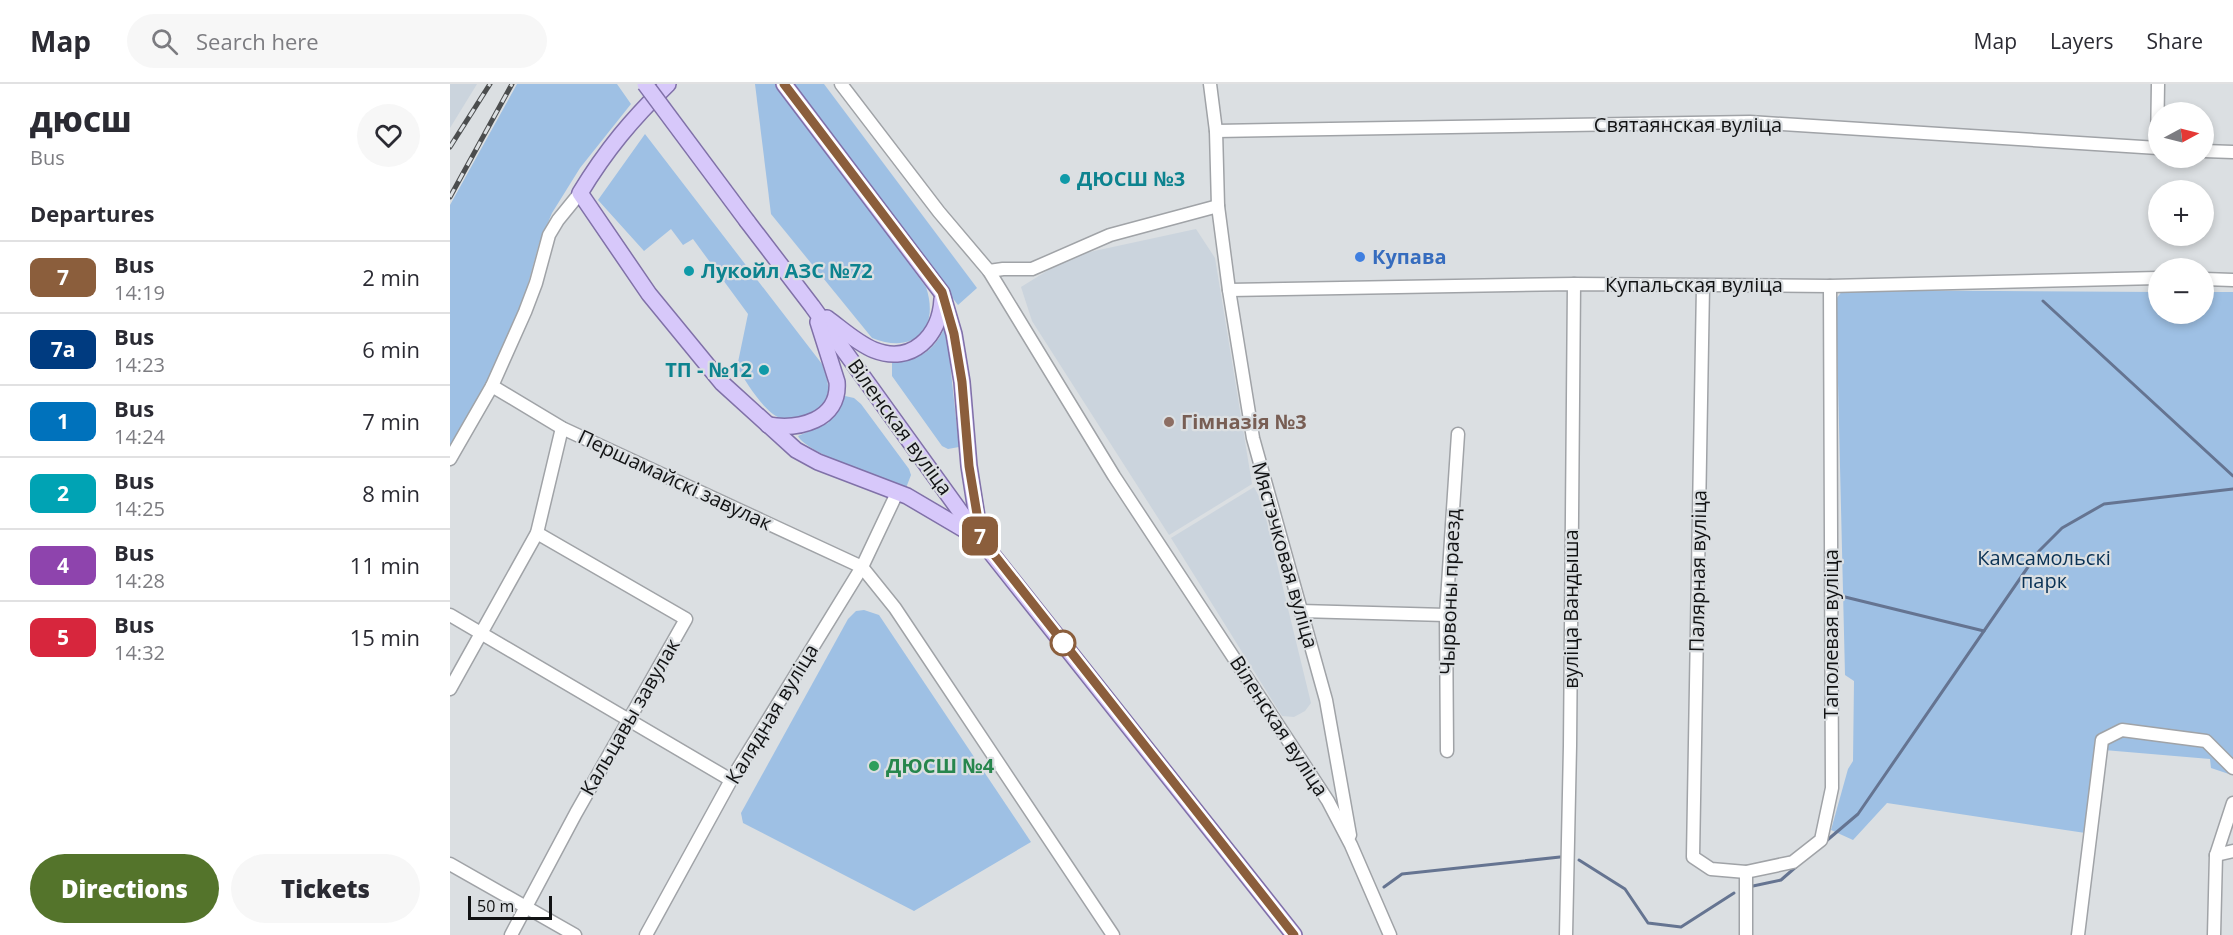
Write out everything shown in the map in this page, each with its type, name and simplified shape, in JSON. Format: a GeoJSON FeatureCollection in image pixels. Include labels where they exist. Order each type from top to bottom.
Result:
{"type":"FeatureCollection","features":[{"type":"Feature","properties":{"kind":"main road","name":"Віленская вуліца"},"geometry":{"type":"LineString","coordinates":[[645,84],[812,306],[981,538],[1294,935]]}},
{"type":"Feature","properties":{"kind":"main road"},"geometry":{"type":"LineString","coordinates":[[668,84],[633,119],[597,164],[580,193],[649,294],[722,383],[796,450],[818,462],[897,493],[981,538]]}},
{"type":"Feature","properties":{"kind":"main road"},"geometry":{"type":"LineString","coordinates":[[784,84],[942,292],[954,334],[962,382],[969,466],[981,538]]}},
{"type":"Feature","properties":{"kind":"main road"},"geometry":{"type":"LineString","coordinates":[[812,306],[872,349],[900,355],[929,338],[938,321],[942,292]]}},
{"type":"Feature","properties":{"kind":"main road"},"geometry":{"type":"LineString","coordinates":[[768,424],[785,428],[816,420],[826,411],[838,390],[812,306]]}},
{"type":"Feature","properties":{"kind":"street","name":"Віленская вуліца"},"geometry":{"type":"LineString","coordinates":[[841,84],[939,212],[989,271],[1114,476],[1328,801],[1351,845],[1389,928],[1390,935]]}},
{"type":"Feature","properties":{"kind":"street","name":"Мястэчковая вуліца"},"geometry":{"type":"LineString","coordinates":[[1210,84],[1216,132],[1218,206],[1253,438],[1326,700],[1351,845]]}},
{"type":"Feature","properties":{"kind":"street"},"geometry":{"type":"LineString","coordinates":[[2158,84],[2158,102]]}},
{"type":"Feature","properties":{"kind":"street","name":"Святаянская вуліца"},"geometry":{"type":"LineString","coordinates":[[1216,132],[1750,122],[2148,147]]}},
{"type":"Feature","properties":{"kind":"street"},"geometry":{"type":"LineString","coordinates":[[2214,151],[2233,152]]}},
{"type":"Feature","properties":{"kind":"street"},"geometry":{"type":"LineString","coordinates":[[450,459],[492,386],[536,283],[549,235],[580,193]]}},
{"type":"Feature","properties":{"kind":"street"},"geometry":{"type":"LineString","coordinates":[[989,271],[1032,269],[1110,235],[1218,206]]}},
{"type":"Feature","properties":{"kind":"street","name":"Купальская вуліца"},"geometry":{"type":"LineString","coordinates":[[1229,290],[1574,284],[1830,286],[2148,278]]}},
{"type":"Feature","properties":{"kind":"street"},"geometry":{"type":"LineString","coordinates":[[2214,279],[2233,280]]}},
{"type":"Feature","properties":{"kind":"street","name":"вуліца Вандыша"},"geometry":{"type":"LineString","coordinates":[[1566,935],[1574,284]]}},
{"type":"Feature","properties":{"kind":"street","name":"Палярная вуліца"},"geometry":{"type":"LineString","coordinates":[[1693,857],[1702,286]]}},
{"type":"Feature","properties":{"kind":"street","name":"Таполевая вуліца"},"geometry":{"type":"LineString","coordinates":[[1693,857],[1711,870],[1746,872],[1793,862],[1821,840],[1832,788],[1830,286]]}},
{"type":"Feature","properties":{"kind":"street","name":"Першамайскі завулак"},"geometry":{"type":"LineString","coordinates":[[492,386],[562,428],[862,567]]}},
{"type":"Feature","properties":{"kind":"street"},"geometry":{"type":"LineString","coordinates":[[450,689],[537,533],[562,428]]}},
{"type":"Feature","properties":{"kind":"street","name":"Чырвоны праезд"},"geometry":{"type":"LineString","coordinates":[[1447,751],[1446,615],[1458,434]]}},
{"type":"Feature","properties":{"kind":"street","name":"Калядная вуліца"},"geometry":{"type":"LineString","coordinates":[[646,935],[731,780],[862,567],[897,493]]}},
{"type":"Feature","properties":{"kind":"street","name":"Кальцавы завулак"},"geometry":{"type":"LineString","coordinates":[[511,935],[576,813],[686,619],[537,533]]}},
{"type":"Feature","properties":{"kind":"street"},"geometry":{"type":"LineString","coordinates":[[862,567],[895,608],[1113,935]]}},
{"type":"Feature","properties":{"kind":"street"},"geometry":{"type":"LineString","coordinates":[[1300,611],[1446,615]]}},
{"type":"Feature","properties":{"kind":"street"},"geometry":{"type":"LineString","coordinates":[[450,615],[731,780]]}},
{"type":"Feature","properties":{"kind":"street"},"geometry":{"type":"LineString","coordinates":[[2078,935],[2102,740],[2122,730],[2206,741],[2233,768]]}},
{"type":"Feature","properties":{"kind":"street"},"geometry":{"type":"LineString","coordinates":[[1328,801],[1337,801],[1344,795]]}},
{"type":"Feature","properties":{"kind":"street"},"geometry":{"type":"LineString","coordinates":[[2214,935],[2216,855],[2233,804]]}},
{"type":"Feature","properties":{"kind":"street"},"geometry":{"type":"LineString","coordinates":[[2216,855],[2233,851]]}},
{"type":"Feature","properties":{"kind":"street"},"geometry":{"type":"LineString","coordinates":[[450,864],[575,935]]}},
{"type":"Feature","properties":{"kind":"street"},"geometry":{"type":"LineString","coordinates":[[1746,872],[1746,935]]}},
{"type":"Feature","properties":{"kind":"shaded area"},"geometry":{"type":"Polygon","coordinates":[[[450,84],[477,84],[450,128],[450,84]]]}},
{"type":"Feature","properties":{"kind":"shaded area","name":"Гімназія №3"},"geometry":{"type":"Polygon","coordinates":[[[1196,229],[1215,258],[1252,484],[1169,535],[1032,321],[1021,287],[1071,256],[1196,229]]]}},
{"type":"Feature","properties":{"kind":"shaded area"},"geometry":{"type":"Polygon","coordinates":[[[1254,487],[1262,502],[1311,703],[1305,711],[1294,717],[1282,716],[1171,538],[1254,487]]]}},
{"type":"Feature","properties":{"kind":"green space"},"geometry":{"type":"Polygon","coordinates":[[[517,84],[617,84],[631,104],[580,168],[552,213],[539,244],[522,306],[484,392],[450,451],[450,205],[517,84]]]}},
{"type":"Feature","properties":{"kind":"green space"},"geometry":{"type":"Polygon","coordinates":[[[755,84],[777,84],[926,287],[929,315],[920,335],[900,343],[872,338],[771,214],[755,84]]]}},
{"type":"Feature","properties":{"kind":"green space"},"geometry":{"type":"Polygon","coordinates":[[[792,84],[824,84],[977,288],[958,305],[874,196],[792,84]]]}},
{"type":"Feature","properties":{"kind":"green space"},"geometry":{"type":"Polygon","coordinates":[[[645,134],[822,364],[828,392],[821,406],[810,416],[795,420],[780,418],[768,410],[750,388],[737,367],[748,314],[693,239],[683,245],[671,229],[644,251],[598,200],[645,134]]]}},
{"type":"Feature","properties":{"kind":"green space","name":"Камсамольскі парк"},"geometry":{"type":"Polygon","coordinates":[[[1843,290],[2148,292],[2148,324],[2214,324],[2214,292],[2233,292],[2233,771],[2229,774],[2211,768],[2210,759],[2104,750],[2092,834],[1887,803],[1853,840],[1831,830],[1848,769],[1853,761],[1854,681],[1845,675],[1836,299],[1843,290]]]}},
{"type":"Feature","properties":{"kind":"green space"},"geometry":{"type":"Polygon","coordinates":[[[946,325],[959,447],[948,449],[942,446],[892,376],[892,362],[911,359],[925,353],[937,341],[946,325]]]}},
{"type":"Feature","properties":{"kind":"green space"},"geometry":{"type":"Polygon","coordinates":[[[845,396],[854,398],[861,404],[909,469],[911,475],[906,488],[831,458],[804,443],[798,436],[828,423],[845,396]]]}},
{"type":"Feature","properties":{"kind":"green space","name":"ДЮСШ №4"},"geometry":{"type":"Polygon","coordinates":[[[864,610],[879,615],[1031,842],[914,911],[743,823],[741,813],[848,619],[856,611],[864,610]]]}},
{"type":"Feature","properties":{"kind":"waterway"},"geometry":{"type":"LineString","coordinates":[[2043,301],[2233,476]]}},
{"type":"Feature","properties":{"kind":"waterway"},"geometry":{"type":"LineString","coordinates":[[1825,842],[1858,814],[2039,551],[2062,528],[2104,504],[2233,489]]}},
{"type":"Feature","properties":{"kind":"waterway"},"geometry":{"type":"LineString","coordinates":[[1845,597],[1984,631]]}},
{"type":"Feature","properties":{"kind":"waterway"},"geometry":{"type":"LineString","coordinates":[[1384,887],[1402,874],[1560,857]]}},
{"type":"Feature","properties":{"kind":"waterway"},"geometry":{"type":"LineString","coordinates":[[1579,860],[1625,889],[1648,923],[1681,927],[1734,893]]}},
{"type":"Feature","properties":{"kind":"waterway"},"geometry":{"type":"LineString","coordinates":[[1753,886],[1781,880],[1797,866]]}},
{"type":"Feature","properties":{"kind":"railway"},"geometry":{"type":"LineString","coordinates":[[450,147],[490,84]]}},
{"type":"Feature","properties":{"kind":"railway"},"geometry":{"type":"LineString","coordinates":[[450,197],[512,84]]}},
{"type":"Feature","properties":{"kind":"bus line","name":"7"},"geometry":{"type":"LineString","coordinates":[[784,84],[942,292],[954,334],[962,382],[969,466],[981,538],[1294,935]]}},
{"type":"Feature","properties":{"kind":"place","name":"ДЮСШ №3"},"geometry":{"type":"Point","coordinates":[1065,179]}},
{"type":"Feature","properties":{"kind":"place","name":"Купава"},"geometry":{"type":"Point","coordinates":[1360,257]}},
{"type":"Feature","properties":{"kind":"place","name":"Лукойл АЗС №72"},"geometry":{"type":"Point","coordinates":[689,271]}},
{"type":"Feature","properties":{"kind":"place","name":"ТП - №12"},"geometry":{"type":"Point","coordinates":[764,370]}},
{"type":"Feature","properties":{"kind":"place","name":"Гімназія №3"},"geometry":{"type":"Point","coordinates":[1169,422]}},
{"type":"Feature","properties":{"kind":"place","name":"ДЮСШ №4"},"geometry":{"type":"Point","coordinates":[874,766]}}]}
